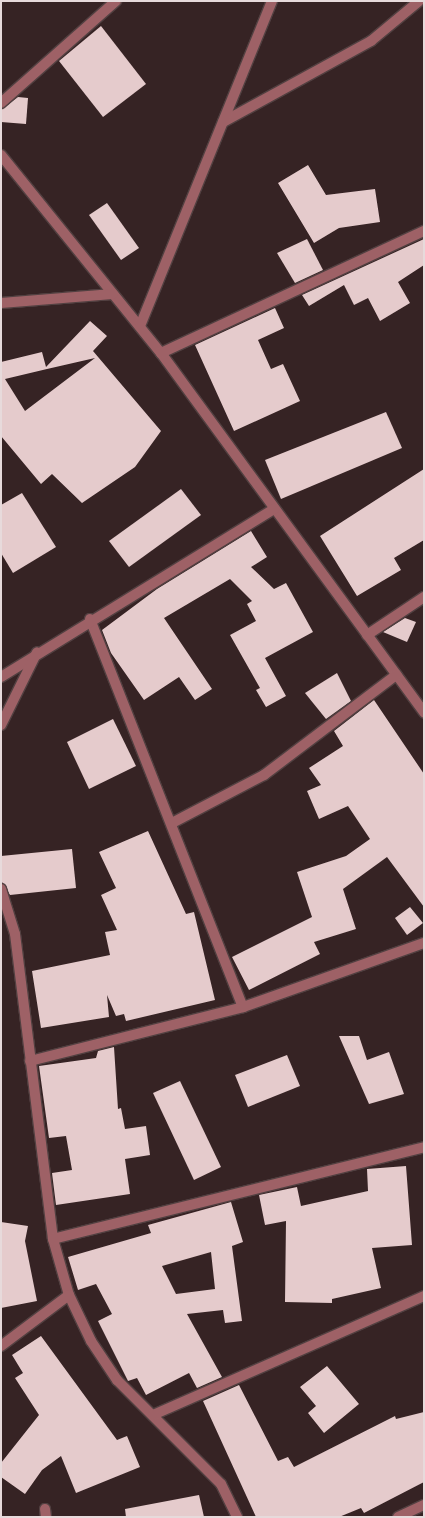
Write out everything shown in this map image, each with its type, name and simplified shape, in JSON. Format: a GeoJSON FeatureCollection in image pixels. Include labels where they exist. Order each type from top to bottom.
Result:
{"type":"FeatureCollection","features":[{"type":"Feature","properties":{"kind":"street"},"geometry":{"type":"LineString","coordinates":[[1,103],[116,1]]}},
{"type":"Feature","properties":{"kind":"street"},"geometry":{"type":"LineString","coordinates":[[140,326],[272,1]]}},
{"type":"Feature","properties":{"kind":"street"},"geometry":{"type":"LineString","coordinates":[[223,122],[371,41],[419,1]]}},
{"type":"Feature","properties":{"kind":"street"},"geometry":{"type":"LineString","coordinates":[[1,155],[162,353],[424,713]]}},
{"type":"Feature","properties":{"kind":"street"},"geometry":{"type":"LineString","coordinates":[[162,353],[424,231]]}},
{"type":"Feature","properties":{"kind":"street"},"geometry":{"type":"LineString","coordinates":[[1,303],[113,294]]}},
{"type":"Feature","properties":{"kind":"street"},"geometry":{"type":"LineString","coordinates":[[1,677],[38,650],[274,509]]}},
{"type":"Feature","properties":{"kind":"street"},"geometry":{"type":"LineString","coordinates":[[367,635],[424,597]]}},
{"type":"Feature","properties":{"kind":"street"},"geometry":{"type":"LineString","coordinates":[[90,619],[243,1007]]}},
{"type":"Feature","properties":{"kind":"street"},"geometry":{"type":"LineString","coordinates":[[1,725],[38,650]]}},
{"type":"Feature","properties":{"kind":"street"},"geometry":{"type":"LineString","coordinates":[[172,823],[264,775],[396,675]]}},
{"type":"Feature","properties":{"kind":"street"},"geometry":{"type":"LineString","coordinates":[[1,889],[15,934],[53,1239],[68,1295],[91,1341],[118,1380],[221,1484],[238,1517]]}},
{"type":"Feature","properties":{"kind":"street"},"geometry":{"type":"LineString","coordinates":[[30,1062],[243,1007],[424,943]]}},
{"type":"Feature","properties":{"kind":"street"},"geometry":{"type":"LineString","coordinates":[[53,1239],[424,1147]]}},
{"type":"Feature","properties":{"kind":"street"},"geometry":{"type":"LineString","coordinates":[[1,1346],[68,1295]]}},
{"type":"Feature","properties":{"kind":"street"},"geometry":{"type":"LineString","coordinates":[[153,1415],[424,1296]]}},
{"type":"Feature","properties":{"kind":"street"},"geometry":{"type":"LineString","coordinates":[[398,1517],[424,1505]]}},
{"type":"Feature","properties":{"kind":"building"},"geometry":{"type":"Polygon","coordinates":[[[101,26],[146,84],[103,117],[59,61],[101,26]]]}},
{"type":"Feature","properties":{"kind":"building"},"geometry":{"type":"Polygon","coordinates":[[[18,97],[28,98],[26,124],[1,122],[1,110],[18,97]]]}},
{"type":"Feature","properties":{"kind":"building"},"geometry":{"type":"Polygon","coordinates":[[[308,165],[326,195],[375,189],[380,222],[339,228],[314,243],[278,183],[308,165]]]}},
{"type":"Feature","properties":{"kind":"building"},"geometry":{"type":"Polygon","coordinates":[[[107,203],[139,248],[121,260],[89,215],[107,203]]]}},
{"type":"Feature","properties":{"kind":"building"},"geometry":{"type":"Polygon","coordinates":[[[307,239],[323,270],[295,283],[277,253],[307,239]]]}},
{"type":"Feature","properties":{"kind":"building"},"geometry":{"type":"Polygon","coordinates":[[[424,239],[424,265],[398,282],[410,303],[380,321],[368,298],[354,305],[344,285],[309,306],[302,295],[424,239]]]}},
{"type":"Feature","properties":{"kind":"building"},"geometry":{"type":"Polygon","coordinates":[[[275,308],[284,328],[258,340],[271,369],[283,364],[300,401],[234,431],[195,345],[275,308]]]}},
{"type":"Feature","properties":{"kind":"building"},"geometry":{"type":"Polygon","coordinates":[[[90,321],[107,336],[93,351],[161,431],[135,467],[82,503],[52,474],[41,484],[1,436],[1,362],[42,352],[46,367],[90,321]],[[95,358],[5,379],[25,411],[95,358]]]}},
{"type":"Feature","properties":{"kind":"building"},"geometry":{"type":"Polygon","coordinates":[[[386,412],[402,448],[281,499],[265,460],[386,412]]]}},
{"type":"Feature","properties":{"kind":"building"},"geometry":{"type":"Polygon","coordinates":[[[424,469],[424,540],[394,558],[401,570],[357,596],[320,536],[424,469]]]}},
{"type":"Feature","properties":{"kind":"building"},"geometry":{"type":"Polygon","coordinates":[[[181,489],[201,515],[129,567],[109,541],[181,489]]]}},
{"type":"Feature","properties":{"kind":"building"},"geometry":{"type":"Polygon","coordinates":[[[22,493],[56,547],[13,573],[1,553],[1,505],[22,493]]]}},
{"type":"Feature","properties":{"kind":"building"},"geometry":{"type":"Polygon","coordinates":[[[251,531],[267,557],[251,567],[274,589],[286,583],[313,632],[265,658],[286,696],[266,707],[256,690],[260,688],[230,635],[256,621],[247,604],[252,601],[230,579],[164,618],[212,689],[195,700],[179,677],[144,700],[111,653],[102,630],[157,589],[251,531]]]}},
{"type":"Feature","properties":{"kind":"building"},"geometry":{"type":"Polygon","coordinates":[[[405,618],[416,622],[407,642],[383,632],[405,618]]]}},
{"type":"Feature","properties":{"kind":"building"},"geometry":{"type":"Polygon","coordinates":[[[337,673],[351,701],[326,719],[305,693],[337,673]]]}},
{"type":"Feature","properties":{"kind":"building"},"geometry":{"type":"Polygon","coordinates":[[[374,700],[424,774],[424,907],[387,857],[343,889],[356,929],[314,942],[320,954],[249,990],[232,957],[312,917],[297,872],[346,856],[370,839],[348,806],[319,819],[307,791],[321,785],[309,768],[343,746],[334,731],[374,700]]]}},
{"type":"Feature","properties":{"kind":"building"},"geometry":{"type":"Polygon","coordinates":[[[113,719],[136,766],[89,789],[67,742],[113,719]]]}},
{"type":"Feature","properties":{"kind":"building"},"geometry":{"type":"Polygon","coordinates":[[[148,831],[186,914],[194,912],[215,1000],[126,1021],[124,1014],[116,1016],[107,995],[109,1017],[41,1028],[32,971],[110,955],[105,932],[117,930],[101,895],[116,888],[99,852],[148,831]]]}},
{"type":"Feature","properties":{"kind":"building"},"geometry":{"type":"Polygon","coordinates":[[[72,849],[76,888],[10,895],[2,882],[1,856],[72,849]]]}},
{"type":"Feature","properties":{"kind":"building"},"geometry":{"type":"Polygon","coordinates":[[[410,907],[423,923],[407,935],[395,918],[410,907]]]}},
{"type":"Feature","properties":{"kind":"building"},"geometry":{"type":"Polygon","coordinates":[[[339,1036],[359,1036],[367,1060],[389,1052],[404,1094],[369,1104],[339,1036]]]}},
{"type":"Feature","properties":{"kind":"building"},"geometry":{"type":"Polygon","coordinates":[[[114,1047],[118,1109],[121,1108],[125,1129],[146,1126],[150,1155],[125,1159],[130,1194],[56,1205],[52,1173],[72,1170],[66,1136],[49,1138],[39,1066],[96,1058],[98,1051],[114,1047]]]}},
{"type":"Feature","properties":{"kind":"building"},"geometry":{"type":"Polygon","coordinates":[[[287,1055],[300,1086],[248,1107],[235,1075],[287,1055]]]}},
{"type":"Feature","properties":{"kind":"building"},"geometry":{"type":"Polygon","coordinates":[[[180,1081],[221,1167],[194,1180],[153,1093],[180,1081]]]}},
{"type":"Feature","properties":{"kind":"building"},"geometry":{"type":"Polygon","coordinates":[[[406,1166],[412,1245],[372,1248],[381,1288],[332,1299],[332,1303],[285,1302],[286,1221],[265,1225],[259,1195],[297,1187],[301,1206],[368,1191],[367,1169],[406,1166]]]}},
{"type":"Feature","properties":{"kind":"building"},"geometry":{"type":"Polygon","coordinates":[[[231,1202],[243,1242],[232,1246],[242,1321],[225,1323],[223,1310],[187,1314],[222,1377],[197,1388],[189,1373],[146,1395],[137,1378],[128,1381],[98,1321],[112,1314],[96,1284],[78,1290],[68,1257],[151,1233],[148,1225],[231,1202]],[[211,1252],[162,1266],[176,1294],[215,1289],[211,1252]]]}},
{"type":"Feature","properties":{"kind":"building"},"geometry":{"type":"Polygon","coordinates":[[[1,1222],[28,1226],[25,1241],[37,1301],[1,1308],[1,1222]]]}},
{"type":"Feature","properties":{"kind":"building"},"geometry":{"type":"Polygon","coordinates":[[[41,1336],[117,1440],[127,1436],[140,1467],[76,1493],[61,1456],[42,1470],[25,1494],[1,1477],[1,1463],[39,1415],[15,1378],[23,1373],[12,1355],[41,1336]]]}},
{"type":"Feature","properties":{"kind":"building"},"geometry":{"type":"Polygon","coordinates":[[[327,1366],[359,1404],[324,1433],[308,1413],[316,1406],[300,1387],[327,1366]]]}},
{"type":"Feature","properties":{"kind":"building"},"geometry":{"type":"Polygon","coordinates":[[[239,1385],[278,1461],[288,1457],[294,1467],[395,1416],[396,1419],[424,1412],[424,1482],[364,1513],[361,1508],[339,1517],[256,1517],[203,1401],[239,1385]]]}},
{"type":"Feature","properties":{"kind":"building"},"geometry":{"type":"Polygon","coordinates":[[[199,1495],[204,1517],[126,1517],[125,1509],[199,1495]]]}}]}
